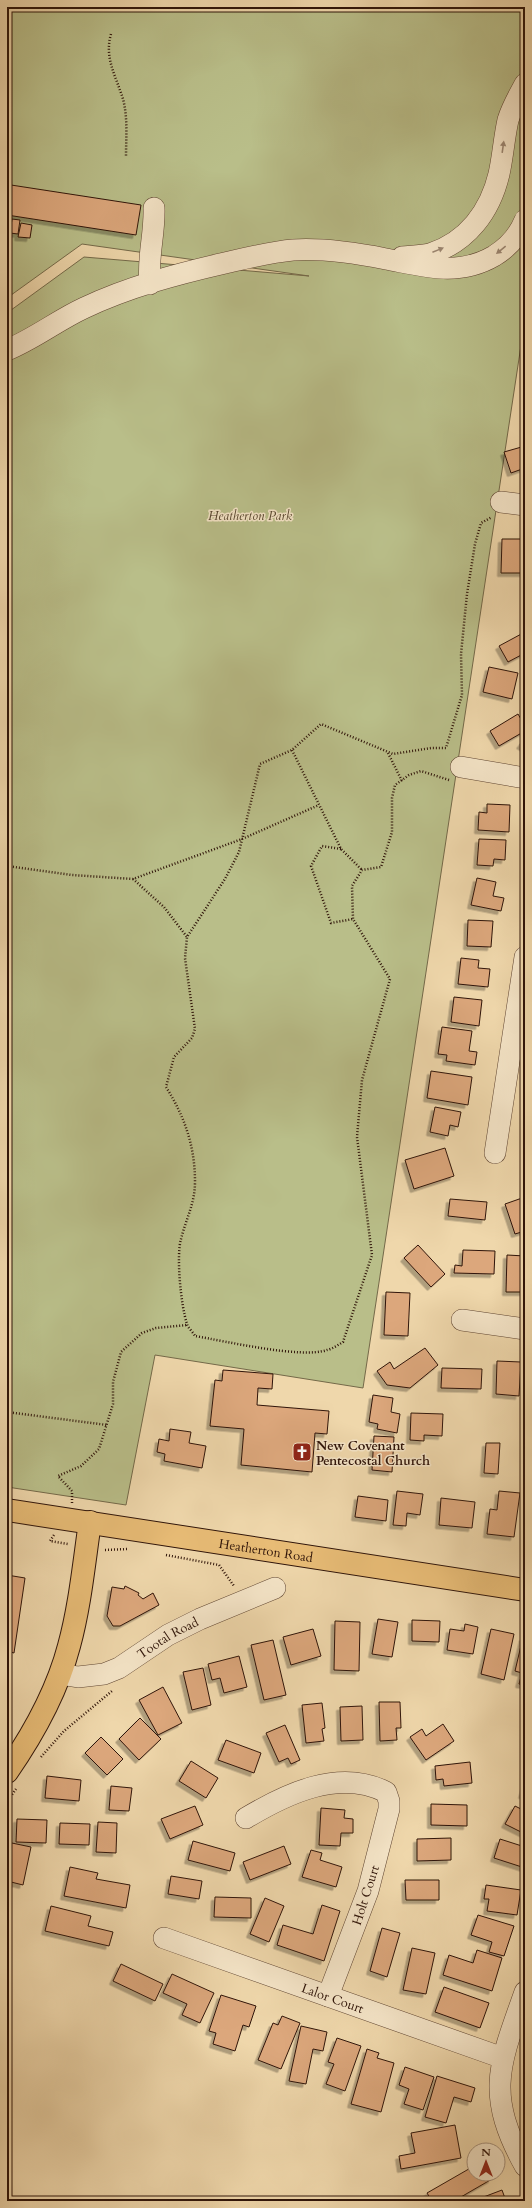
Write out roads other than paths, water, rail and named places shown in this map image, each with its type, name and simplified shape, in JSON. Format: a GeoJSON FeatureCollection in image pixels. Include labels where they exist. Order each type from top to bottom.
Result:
{"type":"FeatureCollection","features":[{"type":"Feature","properties":{"kind":"main road","name":"Heatherton Road"},"geometry":{"type":"LineString","coordinates":[[7,1510],[525,1590]]}},
{"type":"Feature","properties":{"kind":"main road"},"geometry":{"type":"LineString","coordinates":[[13,1764],[42,1715],[60,1674],[73,1629],[90,1522]]}},
{"type":"Feature","properties":{"kind":"street"},"geometry":{"type":"LineString","coordinates":[[386,259],[428,254],[450,245],[470,230],[484,213],[494,194],[509,118],[525,84]]}},
{"type":"Feature","properties":{"kind":"street"},"geometry":{"type":"LineString","coordinates":[[150,284],[149,262],[154,222],[154,208]]}},
{"type":"Feature","properties":{"kind":"street"},"geometry":{"type":"LineString","coordinates":[[7,350],[84,308],[150,284],[260,255],[293,250],[323,250],[386,259],[420,267],[447,270],[466,268],[483,262],[501,252],[514,238],[525,220]]}},
{"type":"Feature","properties":{"kind":"street"},"geometry":{"type":"LineString","coordinates":[[500,509],[525,505]]}},
{"type":"Feature","properties":{"kind":"street"},"geometry":{"type":"LineString","coordinates":[[457,774],[525,778]]}},
{"type":"Feature","properties":{"kind":"street"},"geometry":{"type":"LineString","coordinates":[[495,1154],[525,957]]}},
{"type":"Feature","properties":{"kind":"street"},"geometry":{"type":"LineString","coordinates":[[462,1320],[525,1329]]}},
{"type":"Feature","properties":{"kind":"street","name":"Tootal Road"},"geometry":{"type":"LineString","coordinates":[[60,1674],[78,1677],[104,1674],[119,1668],[141,1652],[187,1625],[275,1588]]}},
{"type":"Feature","properties":{"kind":"street","name":"Holt Court"},"geometry":{"type":"LineString","coordinates":[[246,1818],[263,1808],[319,1785],[355,1783],[391,1789],[389,1809],[368,1891],[328,1996]]}},
{"type":"Feature","properties":{"kind":"street","name":"Lalor Court"},"geometry":{"type":"LineString","coordinates":[[164,1938],[503,2058]]}},
{"type":"Feature","properties":{"kind":"street"},"geometry":{"type":"LineString","coordinates":[[525,1992],[503,2058],[499,2086],[504,2124],[525,2166]]}},
{"type":"Feature","properties":{"kind":"place","name":"New Covenant Pentecostal Church"},"geometry":{"type":"Point","coordinates":[302,1452]}},
{"type":"Feature","properties":{"kind":"park label","name":"Heatherton Park"},"geometry":{"type":"Point","coordinates":[250,515]}}]}
